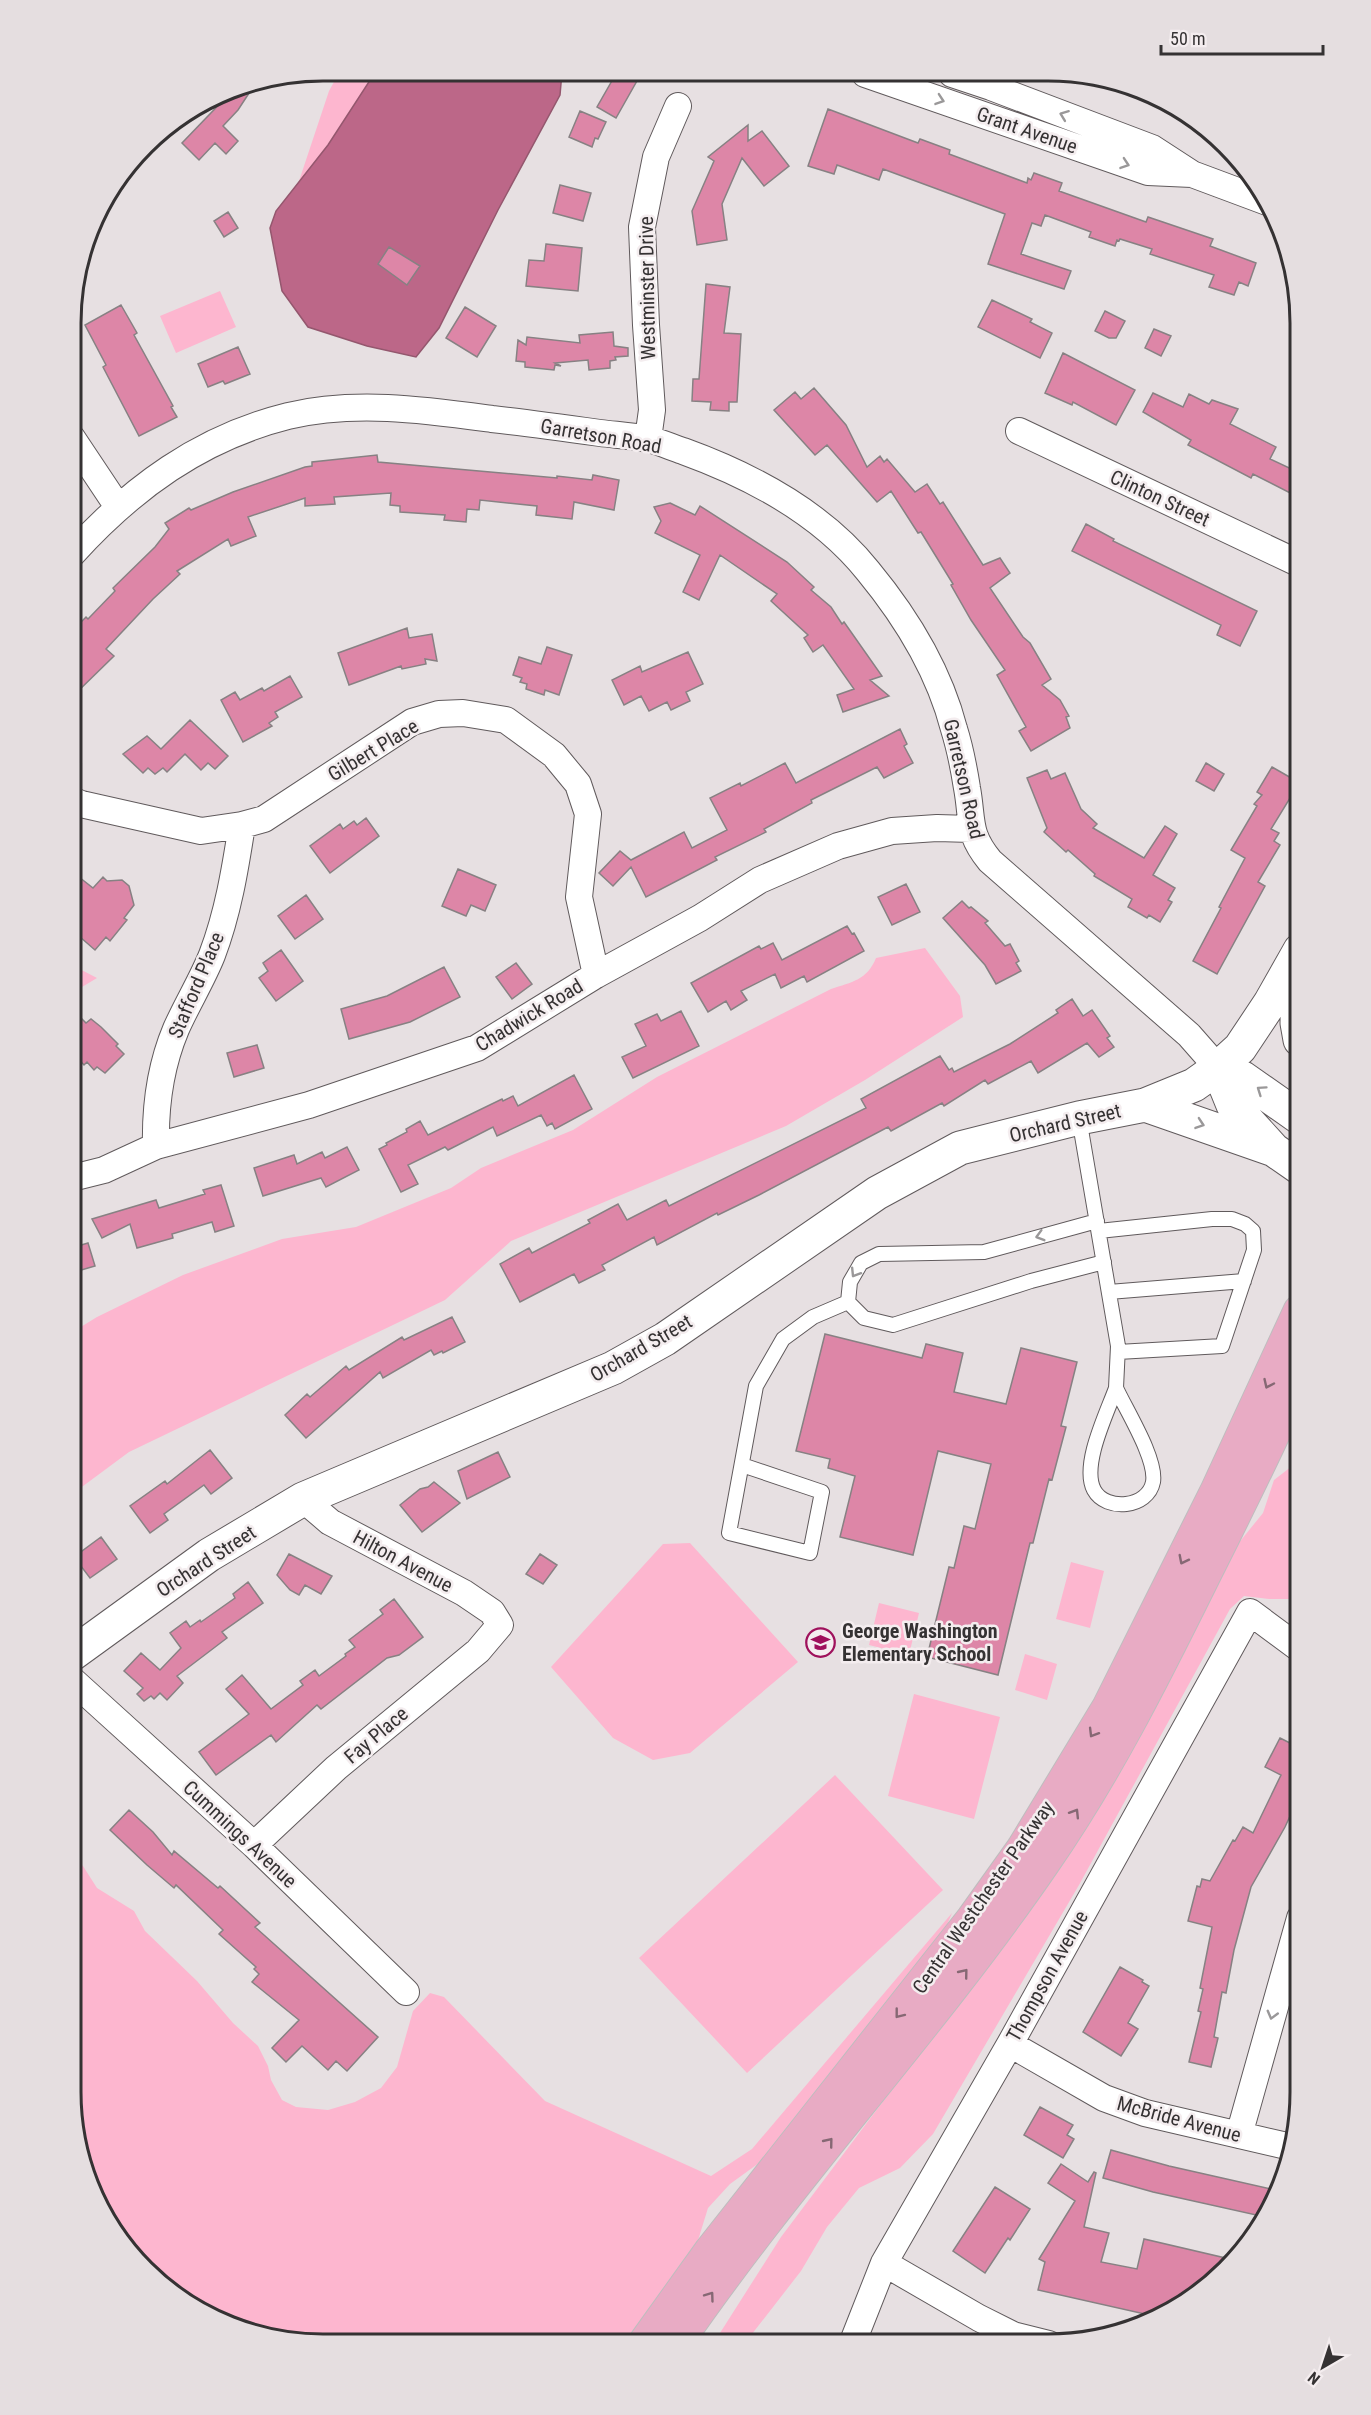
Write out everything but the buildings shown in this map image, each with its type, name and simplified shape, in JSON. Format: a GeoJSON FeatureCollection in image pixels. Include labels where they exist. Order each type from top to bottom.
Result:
{"type":"FeatureCollection","features":[{"type":"Feature","properties":{"kind":"main road","name":"Central Westchester Parkway"},"geometry":{"type":"LineString","coordinates":[[651,2334],[711,2251],[937,1965],[1023,1849],[1109,1707],[1217,1491],[1290,1333]]}},
{"type":"Feature","properties":{"kind":"main road","name":"Central Westchester Parkway"},"geometry":{"type":"LineString","coordinates":[[682,2334],[747,2244],[976,1957],[1045,1862],[1086,1797],[1144,1694],[1237,1509],[1290,1396]]}},
{"type":"Feature","properties":{"kind":"main road"},"geometry":{"type":"LineString","coordinates":[[1237,1509],[1290,1422]]}},
{"type":"Feature","properties":{"kind":"street","name":"Grant Avenue"},"geometry":{"type":"LineString","coordinates":[[885,81],[1148,172],[1192,174]]}},
{"type":"Feature","properties":{"kind":"street","name":"Grant Avenue"},"geometry":{"type":"LineString","coordinates":[[993,81],[1152,148],[1192,174],[1255,197]]}},
{"type":"Feature","properties":{"kind":"street","name":"Westminster Drive"},"geometry":{"type":"LineString","coordinates":[[648,440],[652,410],[642,227],[656,157],[678,106]]}},
{"type":"Feature","properties":{"kind":"street","name":"Garretson Road"},"geometry":{"type":"LineString","coordinates":[[81,545],[118,507],[168,468],[223,439],[287,417],[330,409],[373,407],[417,411],[648,440],[726,466],[818,520],[867,569],[907,624],[934,675],[954,728],[968,790],[971,829],[978,846],[990,861],[1189,1035],[1218,1068]]}},
{"type":"Feature","properties":{"kind":"street","name":"Clinton Street"},"geometry":{"type":"LineString","coordinates":[[1019,431],[1290,559]]}},
{"type":"Feature","properties":{"kind":"street"},"geometry":{"type":"LineString","coordinates":[[81,452],[118,507]]}},
{"type":"Feature","properties":{"kind":"street","name":"Gilbert Place"},"geometry":{"type":"LineString","coordinates":[[81,804],[201,831],[242,825],[264,819],[412,722],[439,714],[463,713],[506,720],[554,755],[578,784],[588,814],[579,897],[596,975]]}},
{"type":"Feature","properties":{"kind":"street","name":"Stafford Place"},"geometry":{"type":"LineString","coordinates":[[156,1146],[155,1113],[161,1072],[176,1030],[212,956],[226,914],[242,825]]}},
{"type":"Feature","properties":{"kind":"street","name":"Chadwick Road"},"geometry":{"type":"LineString","coordinates":[[81,1176],[104,1170],[156,1146],[309,1105],[477,1048],[596,975],[700,918],[760,880],[838,846],[892,831],[937,828],[971,829]]}},
{"type":"Feature","properties":{"kind":"street","name":"Orchard Street"},"geometry":{"type":"LineString","coordinates":[[81,1648],[209,1555],[303,1499],[613,1368],[665,1339],[877,1193],[960,1148],[1079,1118],[1145,1105],[1184,1090],[1218,1068],[1240,1048],[1254,1029],[1290,967]]}},
{"type":"Feature","properties":{"kind":"street"},"geometry":{"type":"LineString","coordinates":[[1218,1068],[1243,1078],[1290,1111]]}},
{"type":"Feature","properties":{"kind":"street"},"geometry":{"type":"LineString","coordinates":[[1218,1068],[1233,1105],[1287,1159]]}},
{"type":"Feature","properties":{"kind":"street"},"geometry":{"type":"LineString","coordinates":[[1145,1105],[1287,1159]]}},
{"type":"Feature","properties":{"kind":"street","name":"Hilton Avenue"},"geometry":{"type":"LineString","coordinates":[[303,1499],[330,1522],[464,1593],[492,1612],[500,1626]]}},
{"type":"Feature","properties":{"kind":"street","name":"Thompson Avenue"},"geometry":{"type":"LineString","coordinates":[[856,2334],[884,2263],[1010,2044],[1250,1612],[1290,1642]]}},
{"type":"Feature","properties":{"kind":"street","name":"Fay Place"},"geometry":{"type":"LineString","coordinates":[[254,1845],[336,1768],[478,1651],[500,1626]]}},
{"type":"Feature","properties":{"kind":"street","name":"Cummings Avenue"},"geometry":{"type":"LineString","coordinates":[[81,1688],[254,1845],[406,1992]]}},
{"type":"Feature","properties":{"kind":"street"},"geometry":{"type":"LineString","coordinates":[[1239,2135],[1290,1954]]}},
{"type":"Feature","properties":{"kind":"street","name":"McBride Avenue"},"geometry":{"type":"LineString","coordinates":[[1010,2044],[1104,2098],[1145,2113],[1284,2145]]}},
{"type":"Feature","properties":{"kind":"street"},"geometry":{"type":"LineString","coordinates":[[884,2263],[950,2304],[1011,2334]]}},
{"type":"Feature","properties":{"kind":"lane"},"geometry":{"type":"LineString","coordinates":[[1079,1118],[1118,1352],[1116,1388],[1095,1443],[1091,1464],[1093,1489],[1103,1500],[1118,1505],[1130,1504],[1140,1499],[1148,1492],[1153,1482],[1145,1444],[1116,1388]]}},
{"type":"Feature","properties":{"kind":"lane"},"geometry":{"type":"LineString","coordinates":[[848,1302],[850,1282],[861,1263],[879,1254],[984,1252],[1098,1226],[1232,1219],[1245,1224],[1253,1231],[1254,1250],[1222,1346],[1118,1352]]}},
{"type":"Feature","properties":{"kind":"lane"},"geometry":{"type":"LineString","coordinates":[[848,1302],[864,1318],[893,1324],[1031,1281],[1104,1262]]}},
{"type":"Feature","properties":{"kind":"lane"},"geometry":{"type":"LineString","coordinates":[[1109,1292],[1244,1281]]}},
{"type":"Feature","properties":{"kind":"lane"},"geometry":{"type":"LineString","coordinates":[[742,1465],[822,1492],[810,1552],[729,1533],[756,1386],[783,1339],[813,1317],[848,1302]]}},
{"type":"Feature","properties":{"kind":"shaded area"},"geometry":{"type":"Polygon","coordinates":[[[334,81],[370,81],[328,145],[298,184],[329,91],[334,81]]]}},
{"type":"Feature","properties":{"kind":"shaded area"},"geometry":{"type":"Polygon","coordinates":[[[370,81],[561,81],[560,95],[498,210],[439,328],[416,357],[367,346],[308,327],[282,291],[270,228],[276,211],[328,145],[370,81]]]}},
{"type":"Feature","properties":{"kind":"shaded area"},"geometry":{"type":"Polygon","coordinates":[[[220,291],[236,327],[176,353],[160,316],[220,291]]]}},
{"type":"Feature","properties":{"kind":"shaded area"},"geometry":{"type":"Polygon","coordinates":[[[925,948],[960,996],[963,1017],[865,1080],[786,1126],[511,1241],[445,1300],[129,1452],[81,1488],[81,1327],[183,1275],[282,1239],[356,1227],[451,1188],[481,1168],[573,1130],[657,1077],[831,989],[858,979],[868,971],[876,958],[925,948]]]}},
{"type":"Feature","properties":{"kind":"shaded area"},"geometry":{"type":"Polygon","coordinates":[[[81,970],[97,978],[81,988],[81,970]]]}},
{"type":"Feature","properties":{"kind":"shaded area"},"geometry":{"type":"Polygon","coordinates":[[[1290,1468],[1290,1599],[1244,1596],[1230,1609],[1079,1885],[933,2134],[900,2168],[859,2188],[827,2227],[801,2271],[752,2334],[719,2334],[781,2237],[1057,1870],[1069,1845],[1087,1828],[1103,1781],[1181,1646],[1209,1603],[1224,1561],[1263,1513],[1274,1480],[1290,1468]]]}},
{"type":"Feature","properties":{"kind":"shaded area"},"geometry":{"type":"Polygon","coordinates":[[[690,1543],[798,1662],[690,1753],[653,1760],[613,1738],[551,1667],[663,1544],[690,1543]]]}},
{"type":"Feature","properties":{"kind":"shaded area"},"geometry":{"type":"Polygon","coordinates":[[[1071,1562],[1104,1571],[1090,1628],[1056,1619],[1071,1562]]]}},
{"type":"Feature","properties":{"kind":"shaded area"},"geometry":{"type":"Polygon","coordinates":[[[879,1603],[919,1613],[909,1655],[869,1645],[879,1603]]]}},
{"type":"Feature","properties":{"kind":"shaded area"},"geometry":{"type":"Polygon","coordinates":[[[1025,1654],[1057,1664],[1047,1700],[1015,1690],[1025,1654]]]}},
{"type":"Feature","properties":{"kind":"shaded area"},"geometry":{"type":"Polygon","coordinates":[[[914,1694],[1000,1717],[974,1819],[888,1796],[914,1694]]]}},
{"type":"Feature","properties":{"kind":"shaded area"},"geometry":{"type":"Polygon","coordinates":[[[835,1775],[943,1890],[747,2073],[639,1958],[835,1775]]]}},
{"type":"Feature","properties":{"kind":"shaded area"},"geometry":{"type":"Polygon","coordinates":[[[81,1864],[97,1888],[134,1911],[145,1931],[197,1981],[233,2023],[258,2046],[268,2066],[271,2080],[282,2100],[296,2107],[328,2110],[355,2102],[381,2088],[397,2067],[413,2011],[430,1993],[444,1997],[545,2101],[711,2176],[752,2149],[952,1913],[935,1954],[759,2163],[730,2184],[708,2208],[695,2250],[632,2334],[323,2334],[291,2332],[260,2326],[230,2316],[202,2302],[163,2274],[131,2239],[113,2213],[99,2185],[89,2155],[83,2124],[81,2092],[81,1864]]]}},
{"type":"Feature","properties":{"kind":"place","name":"George Washington Elementary School"},"geometry":{"type":"Point","coordinates":[821,1643]}}]}
